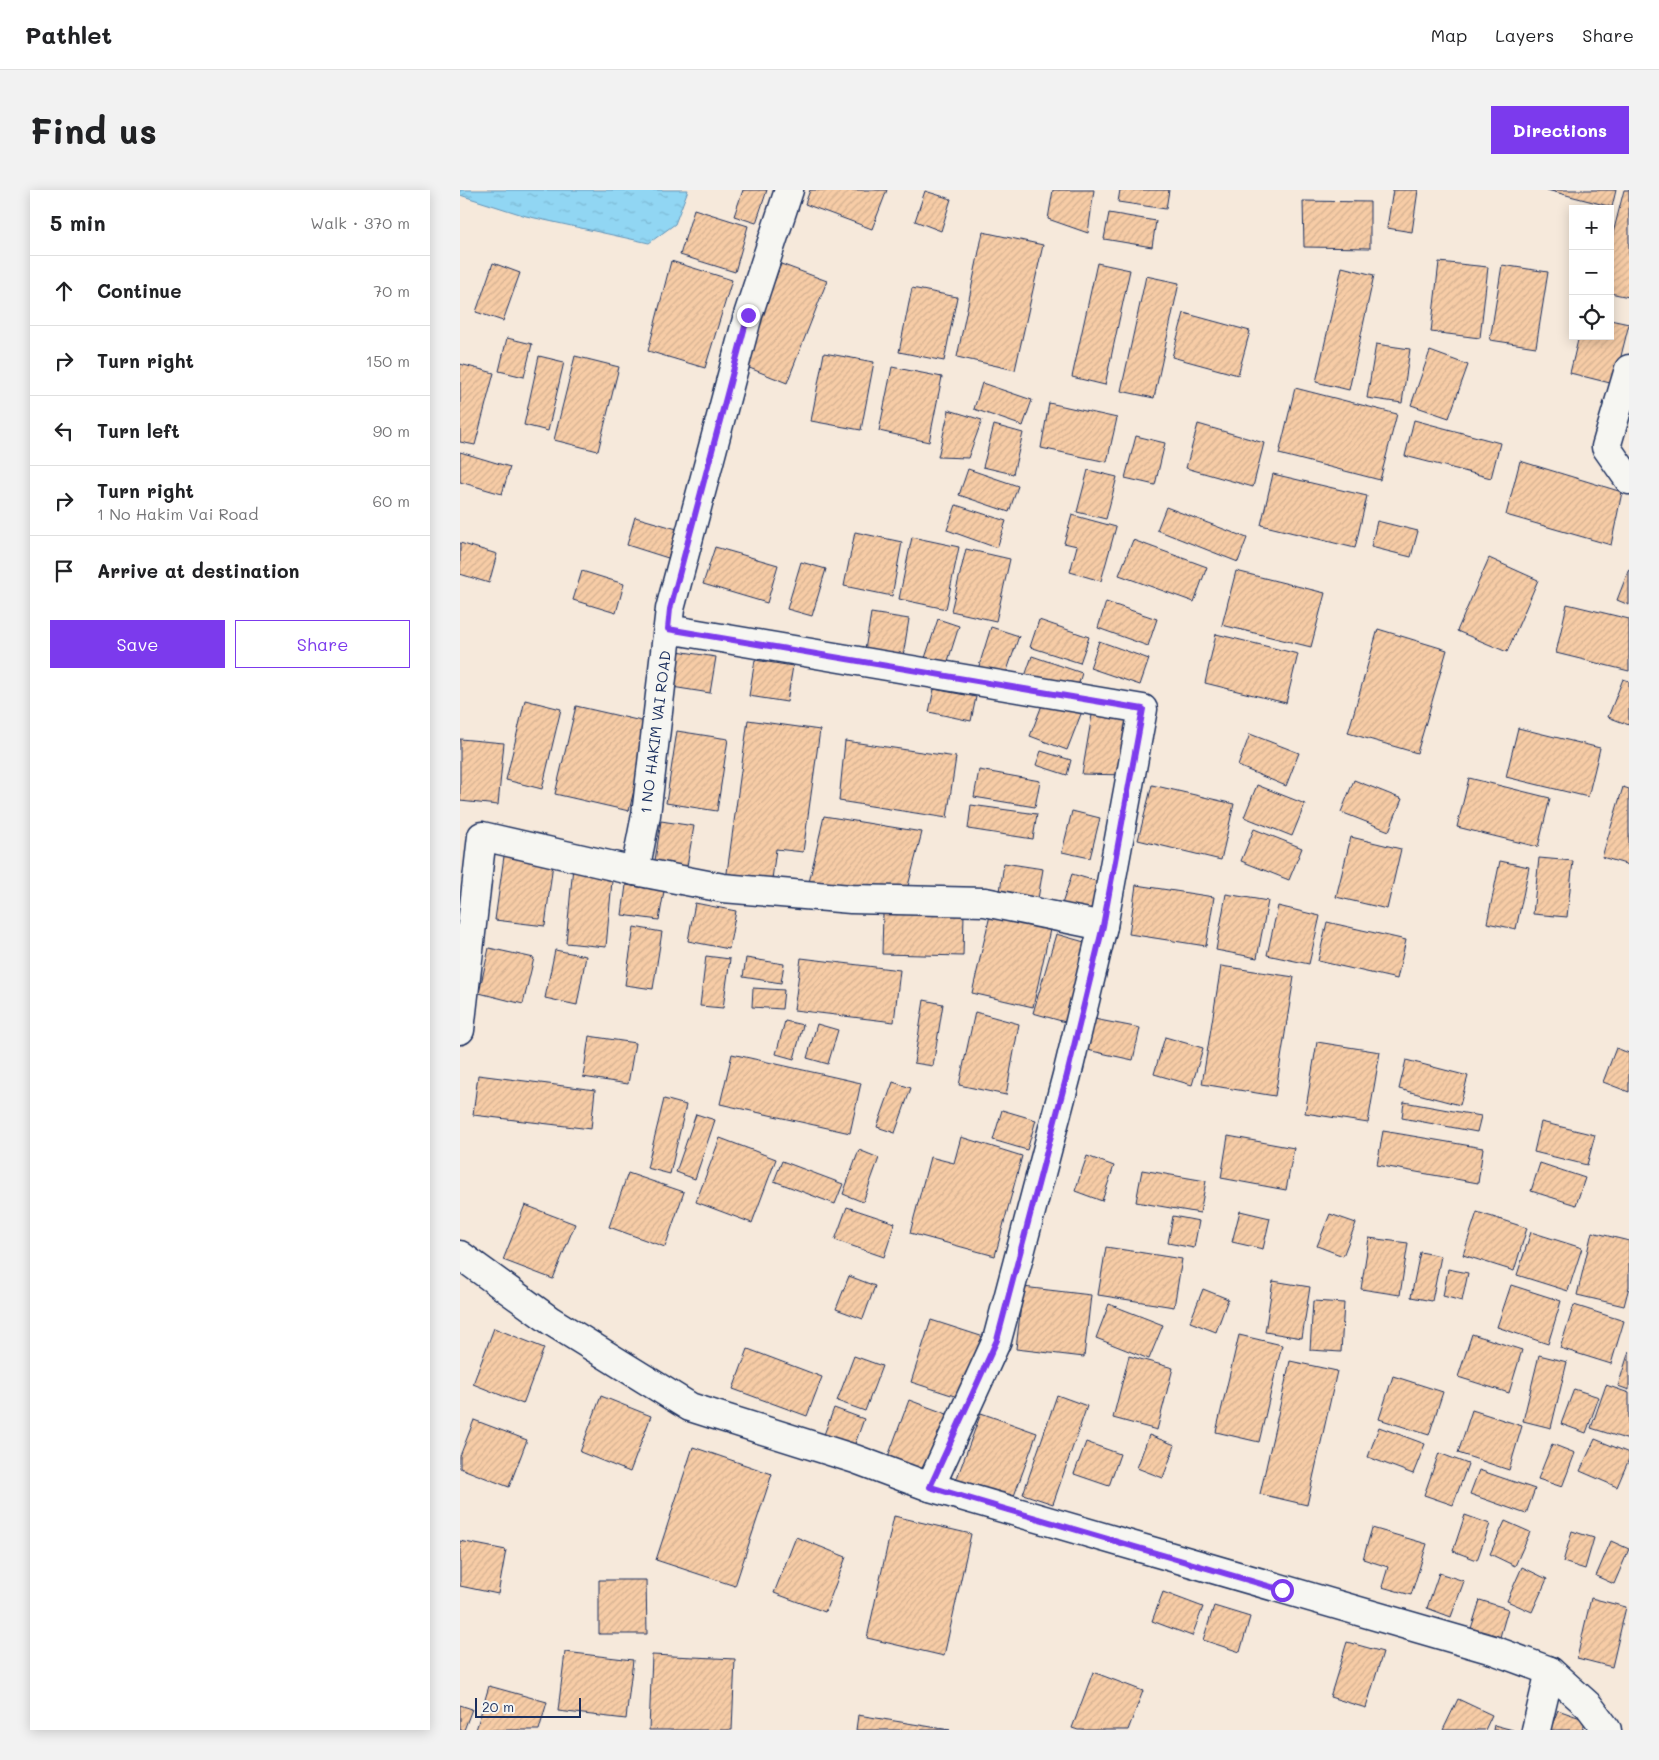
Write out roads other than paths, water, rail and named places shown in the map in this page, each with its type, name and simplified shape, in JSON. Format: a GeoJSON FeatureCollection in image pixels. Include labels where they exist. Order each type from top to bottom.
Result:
{"type":"FeatureCollection","features":[{"type":"Feature","properties":{"kind":"street","name":"1 NO HAKIM VAI ROAD"},"geometry":{"type":"LineString","coordinates":[[635,871],[646,815],[670,609],[748,315],[789,190]]}},
{"type":"Feature","properties":{"kind":"street"},"geometry":{"type":"LineString","coordinates":[[1629,369],[1606,447],[1629,480]]}},
{"type":"Feature","properties":{"kind":"street"},"geometry":{"type":"LineString","coordinates":[[668,629],[1143,709],[1103,926],[1067,1075],[997,1340],[930,1487]]}},
{"type":"Feature","properties":{"kind":"street"},"geometry":{"type":"LineString","coordinates":[[460,1030],[482,836],[635,871],[723,888],[851,899],[984,902],[1103,926]]}},
{"type":"Feature","properties":{"kind":"street"},"geometry":{"type":"LineString","coordinates":[[460,1255],[551,1321],[690,1407],[854,1459],[930,1487],[1493,1650],[1550,1671],[1589,1706],[1607,1730]]}},
{"type":"Feature","properties":{"kind":"street"},"geometry":{"type":"LineString","coordinates":[[1536,1730],[1550,1671]]}},
{"type":"Feature","properties":{"kind":"water"},"geometry":{"type":"Polygon","coordinates":[[[460,190],[688,190],[675,224],[649,243],[526,216],[460,195],[460,190]]]}}]}
